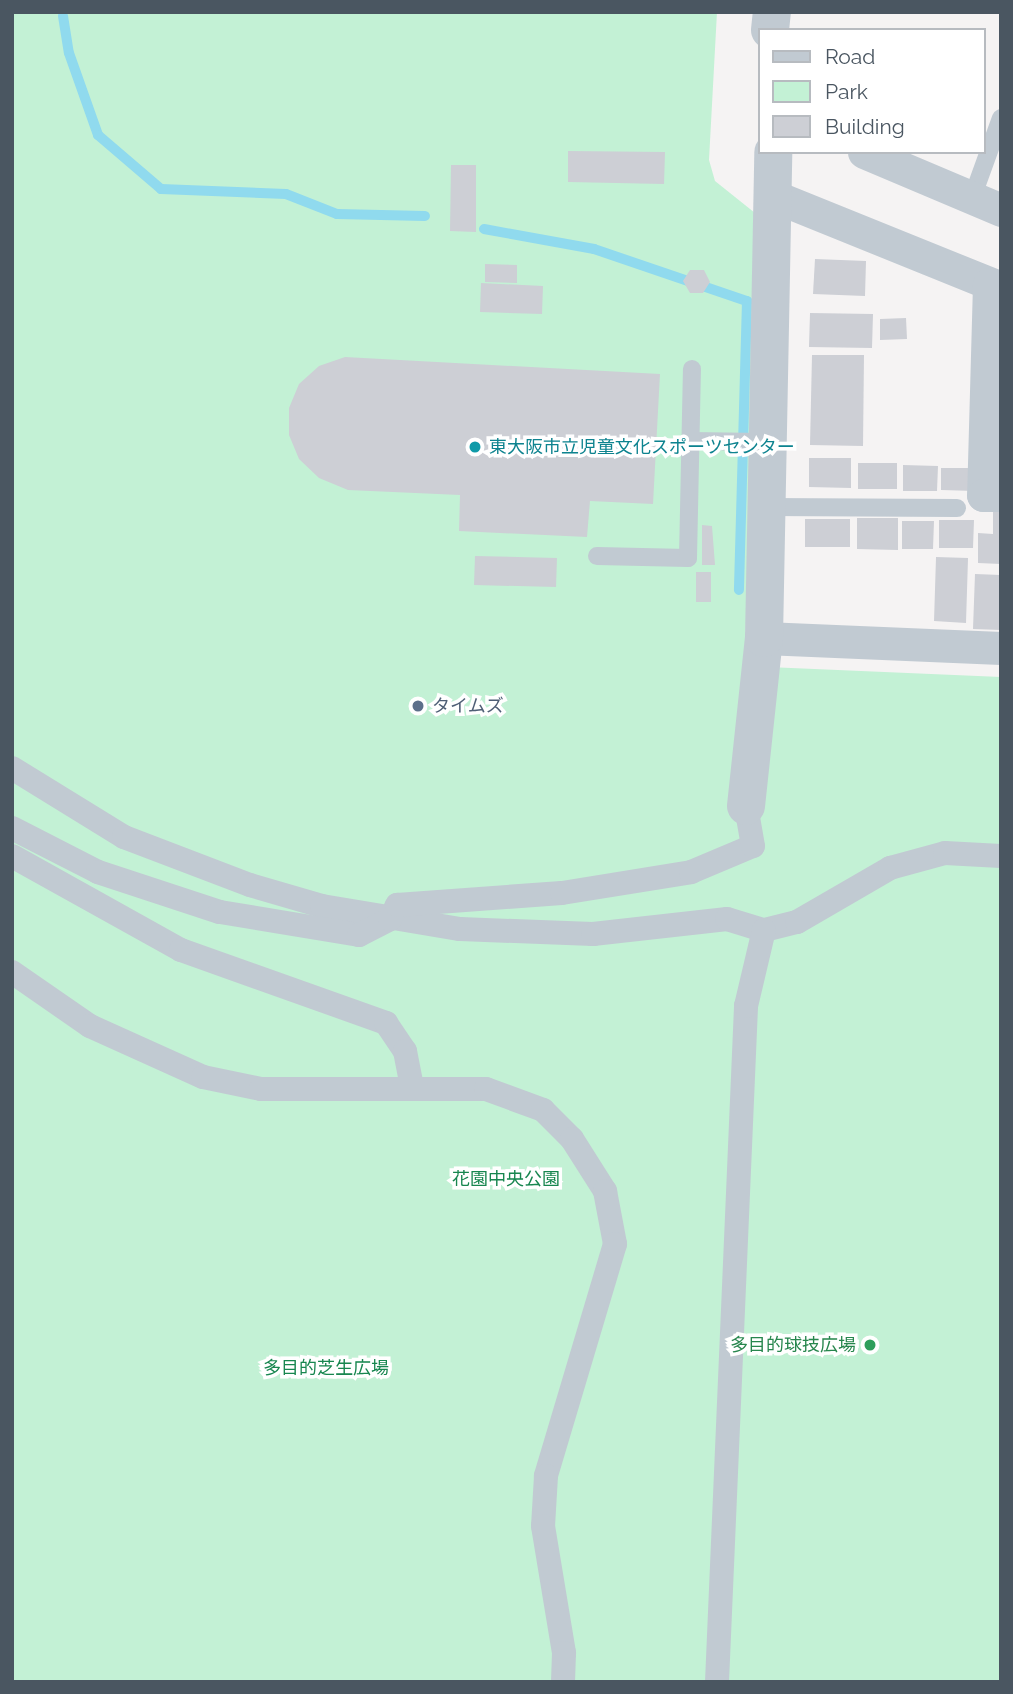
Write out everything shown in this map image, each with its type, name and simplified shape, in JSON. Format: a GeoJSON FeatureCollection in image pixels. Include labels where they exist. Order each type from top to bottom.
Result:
{"type":"FeatureCollection","features":[{"type":"Feature","properties":{"kind":"street"},"geometry":{"type":"LineString","coordinates":[[12,828],[98,872],[220,912],[359,935],[390,919],[397,905],[562,893],[691,872],[753,846],[746,806],[764,638],[767,507],[761,442],[773,154]]}},
{"type":"Feature","properties":{"kind":"street"},"geometry":{"type":"LineString","coordinates":[[869,154],[986,204]]}},
{"type":"Feature","properties":{"kind":"street"},"geometry":{"type":"LineString","coordinates":[[771,195],[995,286],[983,495],[1001,495]]}},
{"type":"Feature","properties":{"kind":"street"},"geometry":{"type":"LineString","coordinates":[[764,638],[1001,648]]}},
{"type":"Feature","properties":{"kind":"street"},"geometry":{"type":"LineString","coordinates":[[12,768],[124,837],[250,885],[390,919],[593,934],[727,919],[764,930],[797,922],[890,868],[945,853],[1001,856]]}},
{"type":"Feature","properties":{"kind":"street"},"geometry":{"type":"LineString","coordinates":[[12,856],[181,950],[386,1023],[405,1051],[412,1088]]}},
{"type":"Feature","properties":{"kind":"street"},"geometry":{"type":"LineString","coordinates":[[717,1682],[746,1006],[764,930]]}},
{"type":"Feature","properties":{"kind":"street"},"geometry":{"type":"LineString","coordinates":[[12,972],[90,1026],[203,1077],[261,1089],[486,1089],[543,1110],[572,1139],[605,1191],[615,1244],[547,1476],[543,1526],[564,1653],[563,1682]]}},
{"type":"Feature","properties":{"kind":"lane"},"geometry":{"type":"LineString","coordinates":[[986,204],[1001,118]]}},
{"type":"Feature","properties":{"kind":"lane"},"geometry":{"type":"LineString","coordinates":[[597,556],[688,558],[692,369]]}},
{"type":"Feature","properties":{"kind":"lane"},"geometry":{"type":"LineString","coordinates":[[690,441],[761,442]]}},
{"type":"Feature","properties":{"kind":"lane"},"geometry":{"type":"LineString","coordinates":[[767,507],[957,508]]}},
{"type":"Feature","properties":{"kind":"green space","name":"花園中央公園"},"geometry":{"type":"Polygon","coordinates":[[[12,12],[717,12],[709,160],[715,181],[755,213],[745,666],[1001,677],[1001,1682],[12,1682],[12,12]]]}},
{"type":"Feature","properties":{"kind":"building"},"geometry":{"type":"Polygon","coordinates":[[[568,151],[665,152],[664,184],[568,182],[568,151]]]}},
{"type":"Feature","properties":{"kind":"building"},"geometry":{"type":"Polygon","coordinates":[[[451,165],[476,165],[476,232],[450,231],[451,165]]]}},
{"type":"Feature","properties":{"kind":"building"},"geometry":{"type":"Polygon","coordinates":[[[815,259],[866,261],[865,296],[813,294],[815,259]]]}},
{"type":"Feature","properties":{"kind":"building"},"geometry":{"type":"Polygon","coordinates":[[[485,264],[517,265],[517,283],[485,282],[485,264]]]}},
{"type":"Feature","properties":{"kind":"building"},"geometry":{"type":"Polygon","coordinates":[[[690,270],[704,270],[710,282],[703,293],[690,293],[683,281],[690,270]]]}},
{"type":"Feature","properties":{"kind":"building"},"geometry":{"type":"Polygon","coordinates":[[[481,283],[543,286],[542,314],[480,312],[481,283]]]}},
{"type":"Feature","properties":{"kind":"building"},"geometry":{"type":"Polygon","coordinates":[[[810,313],[873,314],[872,348],[809,347],[810,313]]]}},
{"type":"Feature","properties":{"kind":"building"},"geometry":{"type":"Polygon","coordinates":[[[906,318],[907,339],[880,340],[880,319],[906,318]]]}},
{"type":"Feature","properties":{"kind":"building"},"geometry":{"type":"Polygon","coordinates":[[[812,355],[864,355],[863,446],[810,445],[812,355]]]}},
{"type":"Feature","properties":{"kind":"building","name":"東大阪市立児童文化スポーツセンター"},"geometry":{"type":"Polygon","coordinates":[[[345,357],[660,374],[653,504],[590,501],[587,537],[459,531],[460,495],[348,490],[319,478],[299,459],[289,435],[289,408],[299,384],[319,366],[345,357]]]}},
{"type":"Feature","properties":{"kind":"building"},"geometry":{"type":"Polygon","coordinates":[[[809,458],[851,458],[851,488],[809,487],[809,458]]]}},
{"type":"Feature","properties":{"kind":"building"},"geometry":{"type":"Polygon","coordinates":[[[858,463],[897,463],[897,489],[858,489],[858,463]]]}},
{"type":"Feature","properties":{"kind":"building"},"geometry":{"type":"Polygon","coordinates":[[[903,465],[938,466],[937,491],[903,491],[903,465]]]}},
{"type":"Feature","properties":{"kind":"building"},"geometry":{"type":"Polygon","coordinates":[[[941,468],[975,468],[975,491],[941,490],[941,468]]]}},
{"type":"Feature","properties":{"kind":"building"},"geometry":{"type":"Polygon","coordinates":[[[993,510],[1001,510],[1001,564],[978,563],[978,533],[993,534],[993,510]]]}},
{"type":"Feature","properties":{"kind":"building"},"geometry":{"type":"Polygon","coordinates":[[[857,518],[898,518],[898,550],[857,549],[857,518]]]}},
{"type":"Feature","properties":{"kind":"building"},"geometry":{"type":"Polygon","coordinates":[[[805,519],[850,519],[850,547],[805,547],[805,519]]]}},
{"type":"Feature","properties":{"kind":"building"},"geometry":{"type":"Polygon","coordinates":[[[939,520],[974,520],[973,548],[939,548],[939,520]]]}},
{"type":"Feature","properties":{"kind":"building"},"geometry":{"type":"Polygon","coordinates":[[[902,521],[934,521],[933,549],[902,549],[902,521]]]}},
{"type":"Feature","properties":{"kind":"building"},"geometry":{"type":"Polygon","coordinates":[[[702,525],[712,526],[715,565],[702,565],[702,525]]]}},
{"type":"Feature","properties":{"kind":"building"},"geometry":{"type":"Polygon","coordinates":[[[475,556],[557,558],[556,587],[474,585],[475,556]]]}},
{"type":"Feature","properties":{"kind":"building"},"geometry":{"type":"Polygon","coordinates":[[[936,557],[968,558],[966,623],[934,621],[936,557]]]}},
{"type":"Feature","properties":{"kind":"building"},"geometry":{"type":"Polygon","coordinates":[[[696,572],[711,572],[711,602],[696,602],[696,572]]]}},
{"type":"Feature","properties":{"kind":"building"},"geometry":{"type":"Polygon","coordinates":[[[975,574],[1001,575],[1001,630],[973,629],[975,574]]]}},
{"type":"Feature","properties":{"kind":"waterway"},"geometry":{"type":"LineString","coordinates":[[63,16],[69,53],[98,135],[161,189],[286,194],[337,214],[425,216]]}},
{"type":"Feature","properties":{"kind":"waterway"},"geometry":{"type":"LineString","coordinates":[[484,229],[594,249],[747,301],[739,590]]}},
{"type":"Feature","properties":{"kind":"place","name":"東大阪市立児童文化スポーツセンター"},"geometry":{"type":"Point","coordinates":[475,447]}},
{"type":"Feature","properties":{"kind":"place","name":"タイムズ"},"geometry":{"type":"Point","coordinates":[418,706]}},
{"type":"Feature","properties":{"kind":"place","name":"多目的球技広場"},"geometry":{"type":"Point","coordinates":[870,1345]}},
{"type":"Feature","properties":{"kind":"park label","name":"多目的芝生広場"},"geometry":{"type":"Point","coordinates":[326,1368]}}]}
